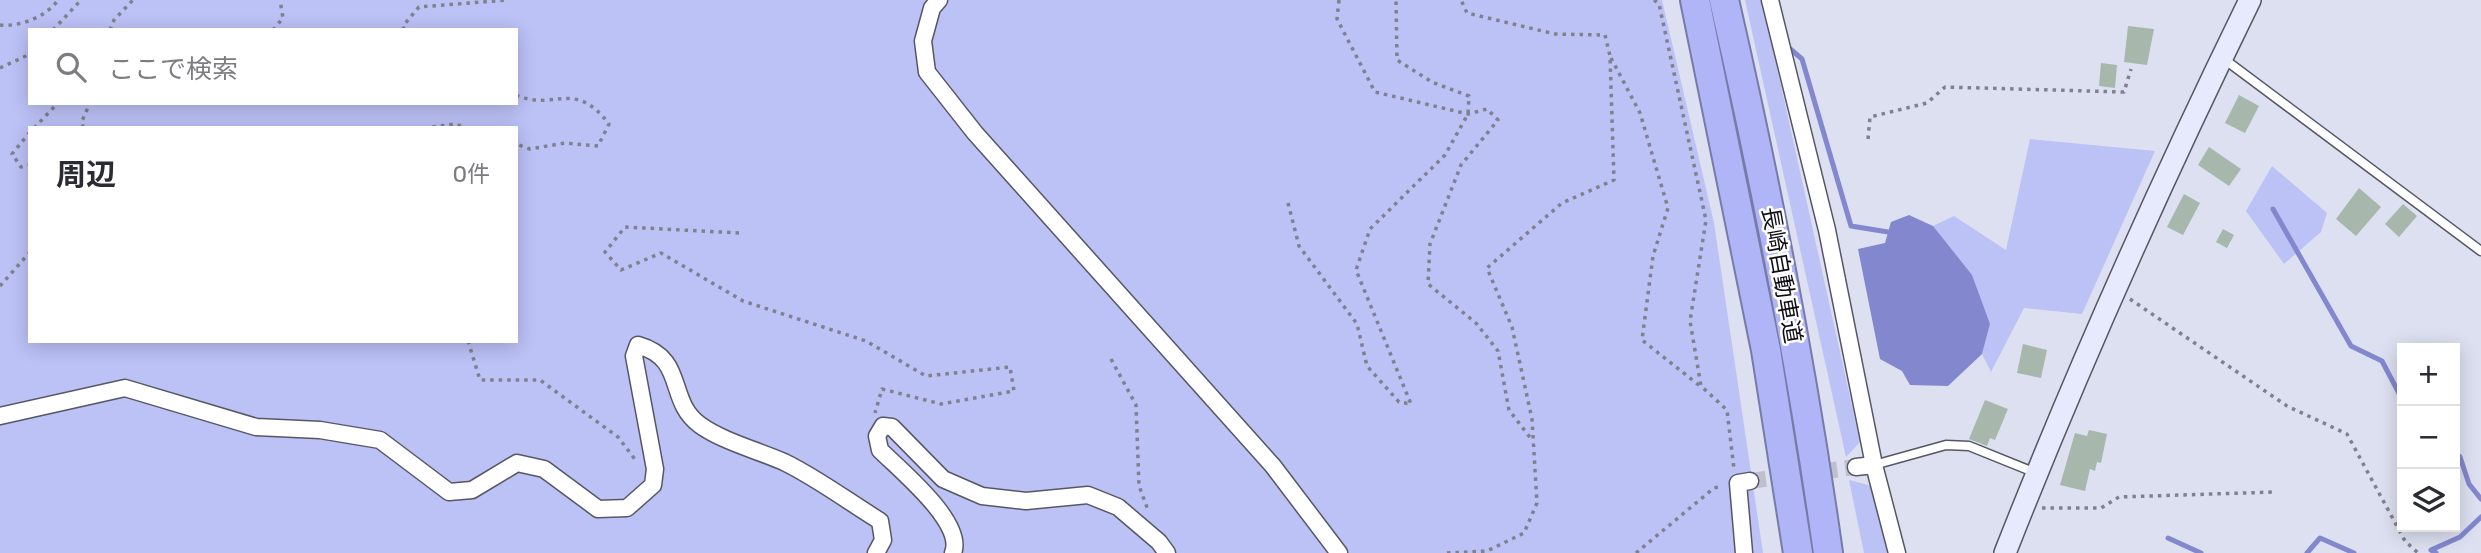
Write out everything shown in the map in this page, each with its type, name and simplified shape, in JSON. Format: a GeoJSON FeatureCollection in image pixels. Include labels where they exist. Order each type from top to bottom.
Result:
{"type":"FeatureCollection","features":[{"type":"Feature","properties":{"kind":"highway","name":"長崎自動車道"},"geometry":{"type":"LineString","coordinates":[[1695,0],[1766,350],[1798,553]]}},
{"type":"Feature","properties":{"kind":"highway","name":"長崎自動車道"},"geometry":{"type":"LineString","coordinates":[[1724,0],[1752,120],[1809,423],[1828,553]]}},
{"type":"Feature","properties":{"kind":"highway"},"geometry":{"type":"LineString","coordinates":[[1752,120],[1780,233],[1848,553]]}},
{"type":"Feature","properties":{"kind":"highway"},"geometry":{"type":"LineString","coordinates":[[1766,350],[1782,553]]}},
{"type":"Feature","properties":{"kind":"street"},"geometry":{"type":"LineString","coordinates":[[939,0],[932,8],[923,41],[928,72],[975,133],[1273,466],[1339,553]]}},
{"type":"Feature","properties":{"kind":"street"},"geometry":{"type":"LineString","coordinates":[[1770,0],[1827,230],[1874,465],[1897,553]]}},
{"type":"Feature","properties":{"kind":"street"},"geometry":{"type":"LineString","coordinates":[[2005,553],[2114,288],[2250,0]]}},
{"type":"Feature","properties":{"kind":"street"},"geometry":{"type":"LineString","coordinates":[[0,416],[125,388],[256,427],[320,430],[380,440],[449,492],[472,490],[517,463],[544,469],[598,509],[627,508],[653,485],[656,469],[634,356],[638,345],[656,350],[671,366],[681,402],[700,425],[787,464],[880,521],[883,540],[876,553]]}},
{"type":"Feature","properties":{"kind":"street"},"geometry":{"type":"LineString","coordinates":[[953,553],[956,545],[951,524],[880,450],[877,436],[883,426],[892,427],[943,479],[982,496],[1026,501],[1088,495],[1118,507],[1163,547]]}},
{"type":"Feature","properties":{"kind":"street"},"geometry":{"type":"LineString","coordinates":[[1856,467],[1874,465]]}},
{"type":"Feature","properties":{"kind":"street"},"geometry":{"type":"LineString","coordinates":[[1744,482],[1744,553]]}},
{"type":"Feature","properties":{"kind":"lane"},"geometry":{"type":"LineString","coordinates":[[2222,58],[2481,251]]}},
{"type":"Feature","properties":{"kind":"lane"},"geometry":{"type":"LineString","coordinates":[[1874,465],[1946,445],[1969,446],[2036,473]]}},
{"type":"Feature","properties":{"kind":"path"},"geometry":{"type":"LineString","coordinates":[[0,24],[17,27],[54,6],[58,0]]}},
{"type":"Feature","properties":{"kind":"path"},"geometry":{"type":"LineString","coordinates":[[55,28],[80,0]]}},
{"type":"Feature","properties":{"kind":"path"},"geometry":{"type":"LineString","coordinates":[[111,28],[114,20],[133,0]]}},
{"type":"Feature","properties":{"kind":"path"},"geometry":{"type":"LineString","coordinates":[[276,28],[283,18],[280,0]]}},
{"type":"Feature","properties":{"kind":"path"},"geometry":{"type":"LineString","coordinates":[[404,28],[419,7],[507,0]]}},
{"type":"Feature","properties":{"kind":"path"},"geometry":{"type":"LineString","coordinates":[[1339,0],[1337,19],[1375,92],[1468,114],[1487,109],[1497,120],[1461,165],[1430,244],[1428,284],[1476,323],[1498,351],[1509,410],[1534,442]]}},
{"type":"Feature","properties":{"kind":"path"},"geometry":{"type":"LineString","coordinates":[[1288,203],[1300,246],[1357,324],[1367,366],[1399,402],[1410,404],[1356,270],[1370,229],[1445,155],[1468,114],[1469,96],[1432,82],[1397,60],[1396,0]]}},
{"type":"Feature","properties":{"kind":"path"},"geometry":{"type":"LineString","coordinates":[[1447,553],[1487,551],[1524,533],[1537,503],[1532,419],[1512,327],[1487,268],[1562,202],[1614,180],[1610,56],[1605,35],[1555,34],[1467,13],[1461,0]]}},
{"type":"Feature","properties":{"kind":"path"},"geometry":{"type":"LineString","coordinates":[[1654,0],[1659,4],[1706,220],[1690,321],[1700,386]]}},
{"type":"Feature","properties":{"kind":"path"},"geometry":{"type":"LineString","coordinates":[[0,68],[28,55]]}},
{"type":"Feature","properties":{"kind":"path"},"geometry":{"type":"LineString","coordinates":[[1610,56],[1640,113],[1668,208],[1653,256],[1642,340],[1727,410],[1732,462],[1744,482],[1714,488],[1636,553]]}},
{"type":"Feature","properties":{"kind":"path"},"geometry":{"type":"LineString","coordinates":[[1868,139],[1870,117],[1927,103],[1945,87],[2123,92],[2132,69]]}},
{"type":"Feature","properties":{"kind":"path"},"geometry":{"type":"LineString","coordinates":[[518,96],[532,102],[561,97],[594,105],[609,124],[598,146],[565,143],[530,149],[518,145]]}},
{"type":"Feature","properties":{"kind":"path"},"geometry":{"type":"LineString","coordinates":[[36,126],[56,105]]}},
{"type":"Feature","properties":{"kind":"path"},"geometry":{"type":"LineString","coordinates":[[83,126],[82,121],[89,105]]}},
{"type":"Feature","properties":{"kind":"path"},"geometry":{"type":"LineString","coordinates":[[440,126],[461,126]]}},
{"type":"Feature","properties":{"kind":"path"},"geometry":{"type":"LineString","coordinates":[[28,134],[12,153],[21,167],[28,165]]}},
{"type":"Feature","properties":{"kind":"path"},"geometry":{"type":"LineString","coordinates":[[739,233],[625,227],[605,252],[621,270],[661,253],[743,301],[866,341],[926,376],[1010,367],[1014,391],[941,404],[882,389],[874,412],[883,426]]}},
{"type":"Feature","properties":{"kind":"path"},"geometry":{"type":"LineString","coordinates":[[0,286],[28,254]]}},
{"type":"Feature","properties":{"kind":"path"},"geometry":{"type":"LineString","coordinates":[[2114,288],[2287,406],[2347,434],[2405,541],[2418,553]]}},
{"type":"Feature","properties":{"kind":"path"},"geometry":{"type":"LineString","coordinates":[[469,343],[480,380],[540,380],[618,436],[653,485]]}},
{"type":"Feature","properties":{"kind":"path"},"geometry":{"type":"LineString","coordinates":[[1111,359],[1136,405],[1139,486],[1163,547]]}},
{"type":"Feature","properties":{"kind":"path"},"geometry":{"type":"LineString","coordinates":[[2023,508],[2101,508],[2119,497],[2275,492]]}},
{"type":"Feature","properties":{"kind":"shaded area"},"geometry":{"type":"Polygon","coordinates":[[[0,0],[1662,0],[1714,223],[1763,553],[0,553],[0,0]]]}},
{"type":"Feature","properties":{"kind":"shaded area"},"geometry":{"type":"Polygon","coordinates":[[[1745,0],[1762,0],[1860,442],[1846,457],[1745,0]]]}},
{"type":"Feature","properties":{"kind":"shaded area"},"geometry":{"type":"Polygon","coordinates":[[[2030,139],[2155,151],[2082,314],[2024,308],[1991,372],[1982,354],[1990,324],[1933,226],[1954,216],[2006,250],[2030,139]]]}},
{"type":"Feature","properties":{"kind":"shaded area"},"geometry":{"type":"Polygon","coordinates":[[[2272,166],[2327,213],[2321,232],[2284,264],[2246,211],[2272,166]]]}},
{"type":"Feature","properties":{"kind":"shaded area"},"geometry":{"type":"Polygon","coordinates":[[[1909,215],[1933,226],[1972,275],[1990,324],[1982,354],[1948,386],[1910,385],[1902,371],[1880,359],[1858,249],[1885,243],[1891,222],[1909,215]]]}},
{"type":"Feature","properties":{"kind":"shaded area"},"geometry":{"type":"Polygon","coordinates":[[[1849,480],[1872,486],[1890,553],[1864,553],[1849,480]]]}},
{"type":"Feature","properties":{"kind":"building"},"geometry":{"type":"Polygon","coordinates":[[[2128,26],[2154,29],[2147,65],[2124,62],[2128,26]]]}},
{"type":"Feature","properties":{"kind":"building"},"geometry":{"type":"Polygon","coordinates":[[[2101,63],[2117,65],[2115,88],[2099,86],[2101,63]]]}},
{"type":"Feature","properties":{"kind":"building"},"geometry":{"type":"Polygon","coordinates":[[[2239,95],[2259,106],[2245,133],[2225,123],[2239,95]]]}},
{"type":"Feature","properties":{"kind":"building"},"geometry":{"type":"Polygon","coordinates":[[[2209,147],[2241,169],[2229,186],[2198,165],[2209,147]]]}},
{"type":"Feature","properties":{"kind":"building"},"geometry":{"type":"Polygon","coordinates":[[[2359,188],[2381,207],[2356,236],[2336,219],[2359,188]]]}},
{"type":"Feature","properties":{"kind":"building"},"geometry":{"type":"Polygon","coordinates":[[[2184,194],[2200,203],[2183,235],[2167,227],[2184,194]]]}},
{"type":"Feature","properties":{"kind":"building"},"geometry":{"type":"Polygon","coordinates":[[[2403,204],[2417,216],[2399,237],[2385,224],[2403,204]]]}},
{"type":"Feature","properties":{"kind":"building"},"geometry":{"type":"Polygon","coordinates":[[[2223,229],[2234,235],[2227,248],[2216,242],[2223,229]]]}},
{"type":"Feature","properties":{"kind":"building"},"geometry":{"type":"Polygon","coordinates":[[[2023,344],[2047,350],[2041,378],[2017,373],[2023,344]]]}},
{"type":"Feature","properties":{"kind":"building"},"geometry":{"type":"Polygon","coordinates":[[[1985,400],[2008,409],[1995,440],[1990,438],[1987,446],[1969,439],[1985,400]]]}},
{"type":"Feature","properties":{"kind":"building"},"geometry":{"type":"Polygon","coordinates":[[[2089,430],[2107,434],[2101,463],[2097,462],[2095,471],[2090,469],[2085,491],[2060,485],[2075,433],[2087,436],[2089,430]]]}},
{"type":"Feature","properties":{"kind":"waterway"},"geometry":{"type":"LineString","coordinates":[[1788,47],[1802,59],[1851,226],[1888,232]]}},
{"type":"Feature","properties":{"kind":"waterway"},"geometry":{"type":"LineString","coordinates":[[2273,209],[2351,346],[2382,361],[2397,390]]}},
{"type":"Feature","properties":{"kind":"waterway"},"geometry":{"type":"LineString","coordinates":[[2460,457],[2469,484],[2481,499]]}},
{"type":"Feature","properties":{"kind":"waterway"},"geometry":{"type":"LineString","coordinates":[[2436,553],[2431,550],[2460,537],[2481,517]]}},
{"type":"Feature","properties":{"kind":"waterway"},"geometry":{"type":"LineString","coordinates":[[2168,538],[2201,553]]}},
{"type":"Feature","properties":{"kind":"waterway"},"geometry":{"type":"LineString","coordinates":[[2307,553],[2320,538],[2354,553]]}},
{"type":"Feature","properties":{"kind":"tunnel"},"geometry":{"type":"LineString","coordinates":[[1750,481],[1856,467]]}}]}
